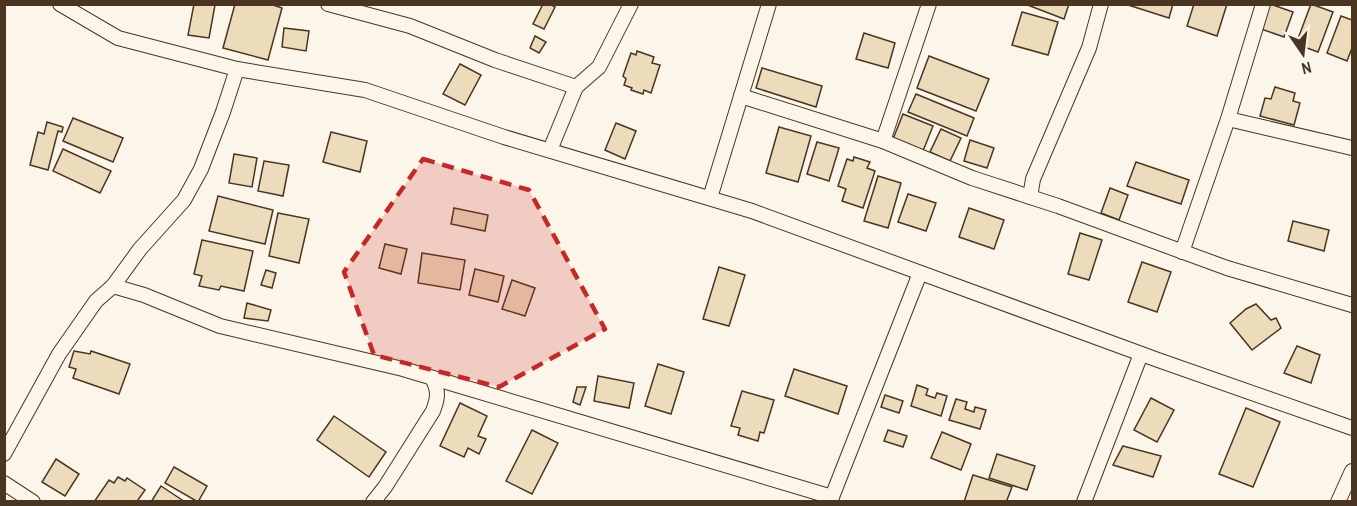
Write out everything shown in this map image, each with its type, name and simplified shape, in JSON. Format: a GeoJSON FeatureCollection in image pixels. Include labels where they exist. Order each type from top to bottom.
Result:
{"type":"FeatureCollection","features":[{"type":"Feature","properties":{"kind":"street"},"geometry":{"type":"LineString","coordinates":[[60,4],[117,38],[237,69],[365,90],[550,150],[752,211],[1141,354],[1353,428]]}},
{"type":"Feature","properties":{"kind":"street"},"geometry":{"type":"LineString","coordinates":[[328,4],[410,26],[495,60],[576,87]]}},
{"type":"Feature","properties":{"kind":"street"},"geometry":{"type":"LineString","coordinates":[[550,150],[576,87],[599,67],[631,4]]}},
{"type":"Feature","properties":{"kind":"street"},"geometry":{"type":"LineString","coordinates":[[883,141],[929,4]]}},
{"type":"Feature","properties":{"kind":"street"},"geometry":{"type":"LineString","coordinates":[[1030,196],[1033,179],[1089,48],[1101,4]]}},
{"type":"Feature","properties":{"kind":"street"},"geometry":{"type":"LineString","coordinates":[[1182,252],[1263,4]]}},
{"type":"Feature","properties":{"kind":"street"},"geometry":{"type":"LineString","coordinates":[[710,198],[766,5]]}},
{"type":"Feature","properties":{"kind":"street"},"geometry":{"type":"LineString","coordinates":[[4,454],[59,354],[96,301],[113,286],[140,249],[184,200],[201,170],[237,69]]}},
{"type":"Feature","properties":{"kind":"street"},"geometry":{"type":"LineString","coordinates":[[741,96],[883,141],[972,178],[1030,196],[1227,268],[1353,305]]}},
{"type":"Feature","properties":{"kind":"street"},"geometry":{"type":"LineString","coordinates":[[1227,119],[1353,148]]}},
{"type":"Feature","properties":{"kind":"street"},"geometry":{"type":"LineString","coordinates":[[113,286],[144,295],[220,326],[403,369],[831,499],[920,273]]}},
{"type":"Feature","properties":{"kind":"street"},"geometry":{"type":"LineString","coordinates":[[1084,501],[1141,354]]}},
{"type":"Feature","properties":{"kind":"street"},"geometry":{"type":"LineString","coordinates":[[373,501],[385,487],[433,411],[438,398],[437,388],[432,378]]}},
{"type":"Feature","properties":{"kind":"street"},"geometry":{"type":"LineString","coordinates":[[1338,501],[1353,471]]}},
{"type":"Feature","properties":{"kind":"street"},"geometry":{"type":"LineString","coordinates":[[4,483],[33,501]]}},
{"type":"Feature","properties":{"kind":"highlighted area"},"geometry":{"type":"Polygon","coordinates":[[[423,159],[529,190],[605,329],[499,387],[374,355],[344,272],[423,159]]]}},
{"type":"Feature","properties":{"kind":"building"},"geometry":{"type":"Polygon","coordinates":[[[194,4],[215,5],[209,38],[188,35],[194,4]]]}},
{"type":"Feature","properties":{"kind":"building"},"geometry":{"type":"Polygon","coordinates":[[[235,4],[270,4],[282,8],[268,60],[223,48],[235,4]]]}},
{"type":"Feature","properties":{"kind":"building"},"geometry":{"type":"Polygon","coordinates":[[[543,4],[555,7],[544,29],[533,24],[543,4]]]}},
{"type":"Feature","properties":{"kind":"building"},"geometry":{"type":"Polygon","coordinates":[[[1025,4],[1069,4],[1064,19],[1025,4]]]}},
{"type":"Feature","properties":{"kind":"building"},"geometry":{"type":"Polygon","coordinates":[[[1125,4],[1173,4],[1169,18],[1125,4]]]}},
{"type":"Feature","properties":{"kind":"building"},"geometry":{"type":"Polygon","coordinates":[[[1194,4],[1227,4],[1217,36],[1187,26],[1194,4]]]}},
{"type":"Feature","properties":{"kind":"building"},"geometry":{"type":"Polygon","coordinates":[[[1270,4],[1293,12],[1284,37],[1261,29],[1270,4]]]}},
{"type":"Feature","properties":{"kind":"building"},"geometry":{"type":"Polygon","coordinates":[[[1311,4],[1333,12],[1318,52],[1296,44],[1311,4]]]}},
{"type":"Feature","properties":{"kind":"building"},"geometry":{"type":"Polygon","coordinates":[[[1022,12],[1058,22],[1048,55],[1012,45],[1022,12]]]}},
{"type":"Feature","properties":{"kind":"building"},"geometry":{"type":"Polygon","coordinates":[[[1341,16],[1352,20],[1352,48],[1347,61],[1327,53],[1341,16]]]}},
{"type":"Feature","properties":{"kind":"building"},"geometry":{"type":"Polygon","coordinates":[[[284,28],[309,31],[306,51],[282,47],[284,28]]]}},
{"type":"Feature","properties":{"kind":"building"},"geometry":{"type":"Polygon","coordinates":[[[864,33],[895,43],[888,68],[856,59],[864,33]]]}},
{"type":"Feature","properties":{"kind":"building"},"geometry":{"type":"Polygon","coordinates":[[[535,36],[546,42],[539,53],[530,48],[535,36]]]}},
{"type":"Feature","properties":{"kind":"building"},"geometry":{"type":"Polygon","coordinates":[[[637,51],[654,57],[652,63],[660,65],[651,93],[644,90],[643,94],[624,85],[626,79],[623,76],[631,53],[636,55],[637,51]]]}},
{"type":"Feature","properties":{"kind":"building"},"geometry":{"type":"Polygon","coordinates":[[[929,56],[989,79],[976,111],[917,88],[929,56]]]}},
{"type":"Feature","properties":{"kind":"building"},"geometry":{"type":"Polygon","coordinates":[[[460,64],[481,75],[465,105],[443,94],[460,64]]]}},
{"type":"Feature","properties":{"kind":"building"},"geometry":{"type":"Polygon","coordinates":[[[762,68],[822,86],[816,107],[756,88],[762,68]]]}},
{"type":"Feature","properties":{"kind":"building"},"geometry":{"type":"Polygon","coordinates":[[[1275,87],[1295,93],[1293,101],[1300,103],[1294,125],[1260,116],[1265,98],[1271,99],[1275,87]]]}},
{"type":"Feature","properties":{"kind":"building"},"geometry":{"type":"Polygon","coordinates":[[[916,94],[974,118],[967,136],[908,112],[916,94]]]}},
{"type":"Feature","properties":{"kind":"building"},"geometry":{"type":"Polygon","coordinates":[[[903,114],[933,126],[923,151],[893,139],[903,114]]]}},
{"type":"Feature","properties":{"kind":"building"},"geometry":{"type":"Polygon","coordinates":[[[73,118],[123,138],[113,162],[63,141],[73,118]]]}},
{"type":"Feature","properties":{"kind":"building"},"geometry":{"type":"Polygon","coordinates":[[[47,122],[63,127],[62,132],[58,131],[48,170],[30,165],[38,132],[44,134],[47,122]]]}},
{"type":"Feature","properties":{"kind":"building"},"geometry":{"type":"Polygon","coordinates":[[[616,123],[636,131],[625,159],[605,150],[616,123]]]}},
{"type":"Feature","properties":{"kind":"building"},"geometry":{"type":"Polygon","coordinates":[[[779,127],[811,136],[798,182],[766,173],[779,127]]]}},
{"type":"Feature","properties":{"kind":"building"},"geometry":{"type":"Polygon","coordinates":[[[941,129],[961,138],[950,161],[930,152],[941,129]]]}},
{"type":"Feature","properties":{"kind":"building"},"geometry":{"type":"Polygon","coordinates":[[[331,132],[367,141],[360,172],[323,162],[331,132]]]}},
{"type":"Feature","properties":{"kind":"building"},"geometry":{"type":"Polygon","coordinates":[[[970,140],[994,148],[987,168],[964,161],[970,140]]]}},
{"type":"Feature","properties":{"kind":"building"},"geometry":{"type":"Polygon","coordinates":[[[817,142],[839,148],[829,181],[807,174],[817,142]]]}},
{"type":"Feature","properties":{"kind":"building"},"geometry":{"type":"Polygon","coordinates":[[[63,149],[111,171],[100,193],[53,171],[63,149]]]}},
{"type":"Feature","properties":{"kind":"building"},"geometry":{"type":"Polygon","coordinates":[[[234,154],[257,158],[252,187],[229,183],[234,154]]]}},
{"type":"Feature","properties":{"kind":"building"},"geometry":{"type":"Polygon","coordinates":[[[854,157],[870,162],[867,168],[875,171],[863,208],[842,201],[846,189],[838,186],[847,159],[853,161],[854,157]]]}},
{"type":"Feature","properties":{"kind":"building"},"geometry":{"type":"Polygon","coordinates":[[[264,161],[289,165],[283,196],[258,191],[264,161]]]}},
{"type":"Feature","properties":{"kind":"building"},"geometry":{"type":"Polygon","coordinates":[[[1136,162],[1189,180],[1181,204],[1127,186],[1136,162]]]}},
{"type":"Feature","properties":{"kind":"building"},"geometry":{"type":"Polygon","coordinates":[[[878,176],[901,183],[888,228],[864,221],[878,176]]]}},
{"type":"Feature","properties":{"kind":"building"},"geometry":{"type":"Polygon","coordinates":[[[1110,188],[1128,195],[1119,220],[1101,213],[1110,188]]]}},
{"type":"Feature","properties":{"kind":"building"},"geometry":{"type":"Polygon","coordinates":[[[908,194],[936,203],[926,231],[898,222],[908,194]]]}},
{"type":"Feature","properties":{"kind":"building"},"geometry":{"type":"Polygon","coordinates":[[[218,196],[273,210],[265,244],[209,231],[218,196]]]}},
{"type":"Feature","properties":{"kind":"building"},"geometry":{"type":"Polygon","coordinates":[[[454,208],[488,215],[485,231],[451,224],[454,208]]]}},
{"type":"Feature","properties":{"kind":"building"},"geometry":{"type":"Polygon","coordinates":[[[969,208],[1004,220],[994,249],[959,237],[969,208]]]}},
{"type":"Feature","properties":{"kind":"building"},"geometry":{"type":"Polygon","coordinates":[[[278,213],[309,219],[299,263],[269,256],[278,213]]]}},
{"type":"Feature","properties":{"kind":"building"},"geometry":{"type":"Polygon","coordinates":[[[1293,221],[1329,230],[1324,251],[1288,241],[1293,221]]]}},
{"type":"Feature","properties":{"kind":"building"},"geometry":{"type":"Polygon","coordinates":[[[1080,233],[1102,240],[1089,280],[1068,274],[1080,233]]]}},
{"type":"Feature","properties":{"kind":"building"},"geometry":{"type":"Polygon","coordinates":[[[202,240],[253,251],[244,291],[221,286],[219,290],[199,286],[202,276],[194,274],[202,240]]]}},
{"type":"Feature","properties":{"kind":"building"},"geometry":{"type":"Polygon","coordinates":[[[385,244],[407,249],[401,274],[379,268],[385,244]]]}},
{"type":"Feature","properties":{"kind":"building"},"geometry":{"type":"Polygon","coordinates":[[[422,253],[465,260],[460,290],[418,283],[422,253]]]}},
{"type":"Feature","properties":{"kind":"building"},"geometry":{"type":"Polygon","coordinates":[[[1142,262],[1171,272],[1157,312],[1128,302],[1142,262]]]}},
{"type":"Feature","properties":{"kind":"building"},"geometry":{"type":"Polygon","coordinates":[[[719,267],[745,275],[729,326],[703,319],[719,267]]]}},
{"type":"Feature","properties":{"kind":"building"},"geometry":{"type":"Polygon","coordinates":[[[475,269],[504,276],[498,302],[469,295],[475,269]]]}},
{"type":"Feature","properties":{"kind":"building"},"geometry":{"type":"Polygon","coordinates":[[[266,270],[276,273],[272,288],[261,285],[266,270]]]}},
{"type":"Feature","properties":{"kind":"building"},"geometry":{"type":"Polygon","coordinates":[[[512,280],[535,288],[525,316],[502,309],[512,280]]]}},
{"type":"Feature","properties":{"kind":"building"},"geometry":{"type":"Polygon","coordinates":[[[247,303],[271,310],[268,321],[244,318],[247,303]]]}},
{"type":"Feature","properties":{"kind":"building"},"geometry":{"type":"Polygon","coordinates":[[[1256,304],[1271,320],[1276,318],[1281,328],[1252,350],[1230,323],[1246,309],[1256,304]]]}},
{"type":"Feature","properties":{"kind":"building"},"geometry":{"type":"Polygon","coordinates":[[[1297,346],[1320,355],[1311,383],[1284,373],[1297,346]]]}},
{"type":"Feature","properties":{"kind":"building"},"geometry":{"type":"Polygon","coordinates":[[[74,351],[90,354],[91,351],[130,364],[119,394],[73,378],[76,369],[69,367],[74,351]]]}},
{"type":"Feature","properties":{"kind":"building"},"geometry":{"type":"Polygon","coordinates":[[[658,364],[684,372],[671,414],[645,406],[658,364]]]}},
{"type":"Feature","properties":{"kind":"building"},"geometry":{"type":"Polygon","coordinates":[[[794,369],[847,386],[838,414],[785,396],[794,369]]]}},
{"type":"Feature","properties":{"kind":"building"},"geometry":{"type":"Polygon","coordinates":[[[598,376],[634,383],[629,408],[594,401],[598,376]]]}},
{"type":"Feature","properties":{"kind":"building"},"geometry":{"type":"Polygon","coordinates":[[[917,385],[928,389],[926,395],[935,398],[937,393],[947,396],[941,416],[911,406],[917,385]]]}},
{"type":"Feature","properties":{"kind":"building"},"geometry":{"type":"Polygon","coordinates":[[[577,387],[586,387],[580,405],[573,402],[577,387]]]}},
{"type":"Feature","properties":{"kind":"building"},"geometry":{"type":"Polygon","coordinates":[[[742,391],[774,400],[764,433],[760,432],[758,441],[738,435],[740,428],[731,426],[742,391]]]}},
{"type":"Feature","properties":{"kind":"building"},"geometry":{"type":"Polygon","coordinates":[[[885,395],[903,401],[899,413],[881,407],[885,395]]]}},
{"type":"Feature","properties":{"kind":"building"},"geometry":{"type":"Polygon","coordinates":[[[1151,398],[1174,410],[1157,442],[1134,430],[1151,398]]]}},
{"type":"Feature","properties":{"kind":"building"},"geometry":{"type":"Polygon","coordinates":[[[956,399],[967,402],[965,409],[974,412],[975,407],[986,410],[980,429],[949,420],[956,399]]]}},
{"type":"Feature","properties":{"kind":"building"},"geometry":{"type":"Polygon","coordinates":[[[460,403],[487,416],[478,436],[486,439],[479,454],[468,448],[464,457],[440,446],[460,403]]]}},
{"type":"Feature","properties":{"kind":"building"},"geometry":{"type":"Polygon","coordinates":[[[1246,408],[1280,422],[1253,487],[1219,474],[1246,408]]]}},
{"type":"Feature","properties":{"kind":"building"},"geometry":{"type":"Polygon","coordinates":[[[334,416],[386,452],[369,477],[317,440],[334,416]]]}},
{"type":"Feature","properties":{"kind":"building"},"geometry":{"type":"Polygon","coordinates":[[[532,430],[558,443],[532,494],[506,481],[532,430]]]}},
{"type":"Feature","properties":{"kind":"building"},"geometry":{"type":"Polygon","coordinates":[[[888,430],[907,436],[903,447],[884,441],[888,430]]]}},
{"type":"Feature","properties":{"kind":"building"},"geometry":{"type":"Polygon","coordinates":[[[942,432],[971,444],[961,470],[931,458],[942,432]]]}},
{"type":"Feature","properties":{"kind":"building"},"geometry":{"type":"Polygon","coordinates":[[[1123,446],[1161,456],[1153,477],[1113,465],[1123,446]]]}},
{"type":"Feature","properties":{"kind":"building"},"geometry":{"type":"Polygon","coordinates":[[[997,454],[1035,466],[1027,490],[989,478],[997,454]]]}},
{"type":"Feature","properties":{"kind":"building"},"geometry":{"type":"Polygon","coordinates":[[[56,459],[79,474],[65,496],[42,482],[56,459]]]}},
{"type":"Feature","properties":{"kind":"building"},"geometry":{"type":"Polygon","coordinates":[[[174,467],[207,486],[198,502],[165,483],[174,467]]]}},
{"type":"Feature","properties":{"kind":"building"},"geometry":{"type":"Polygon","coordinates":[[[973,475],[1012,487],[1007,500],[1009,502],[964,502],[973,475]]]}},
{"type":"Feature","properties":{"kind":"building"},"geometry":{"type":"Polygon","coordinates":[[[118,477],[125,481],[127,478],[145,490],[138,500],[140,502],[94,502],[109,480],[114,483],[118,477]]]}},
{"type":"Feature","properties":{"kind":"building"},"geometry":{"type":"Polygon","coordinates":[[[161,486],[185,502],[151,502],[161,486]]]}}]}
